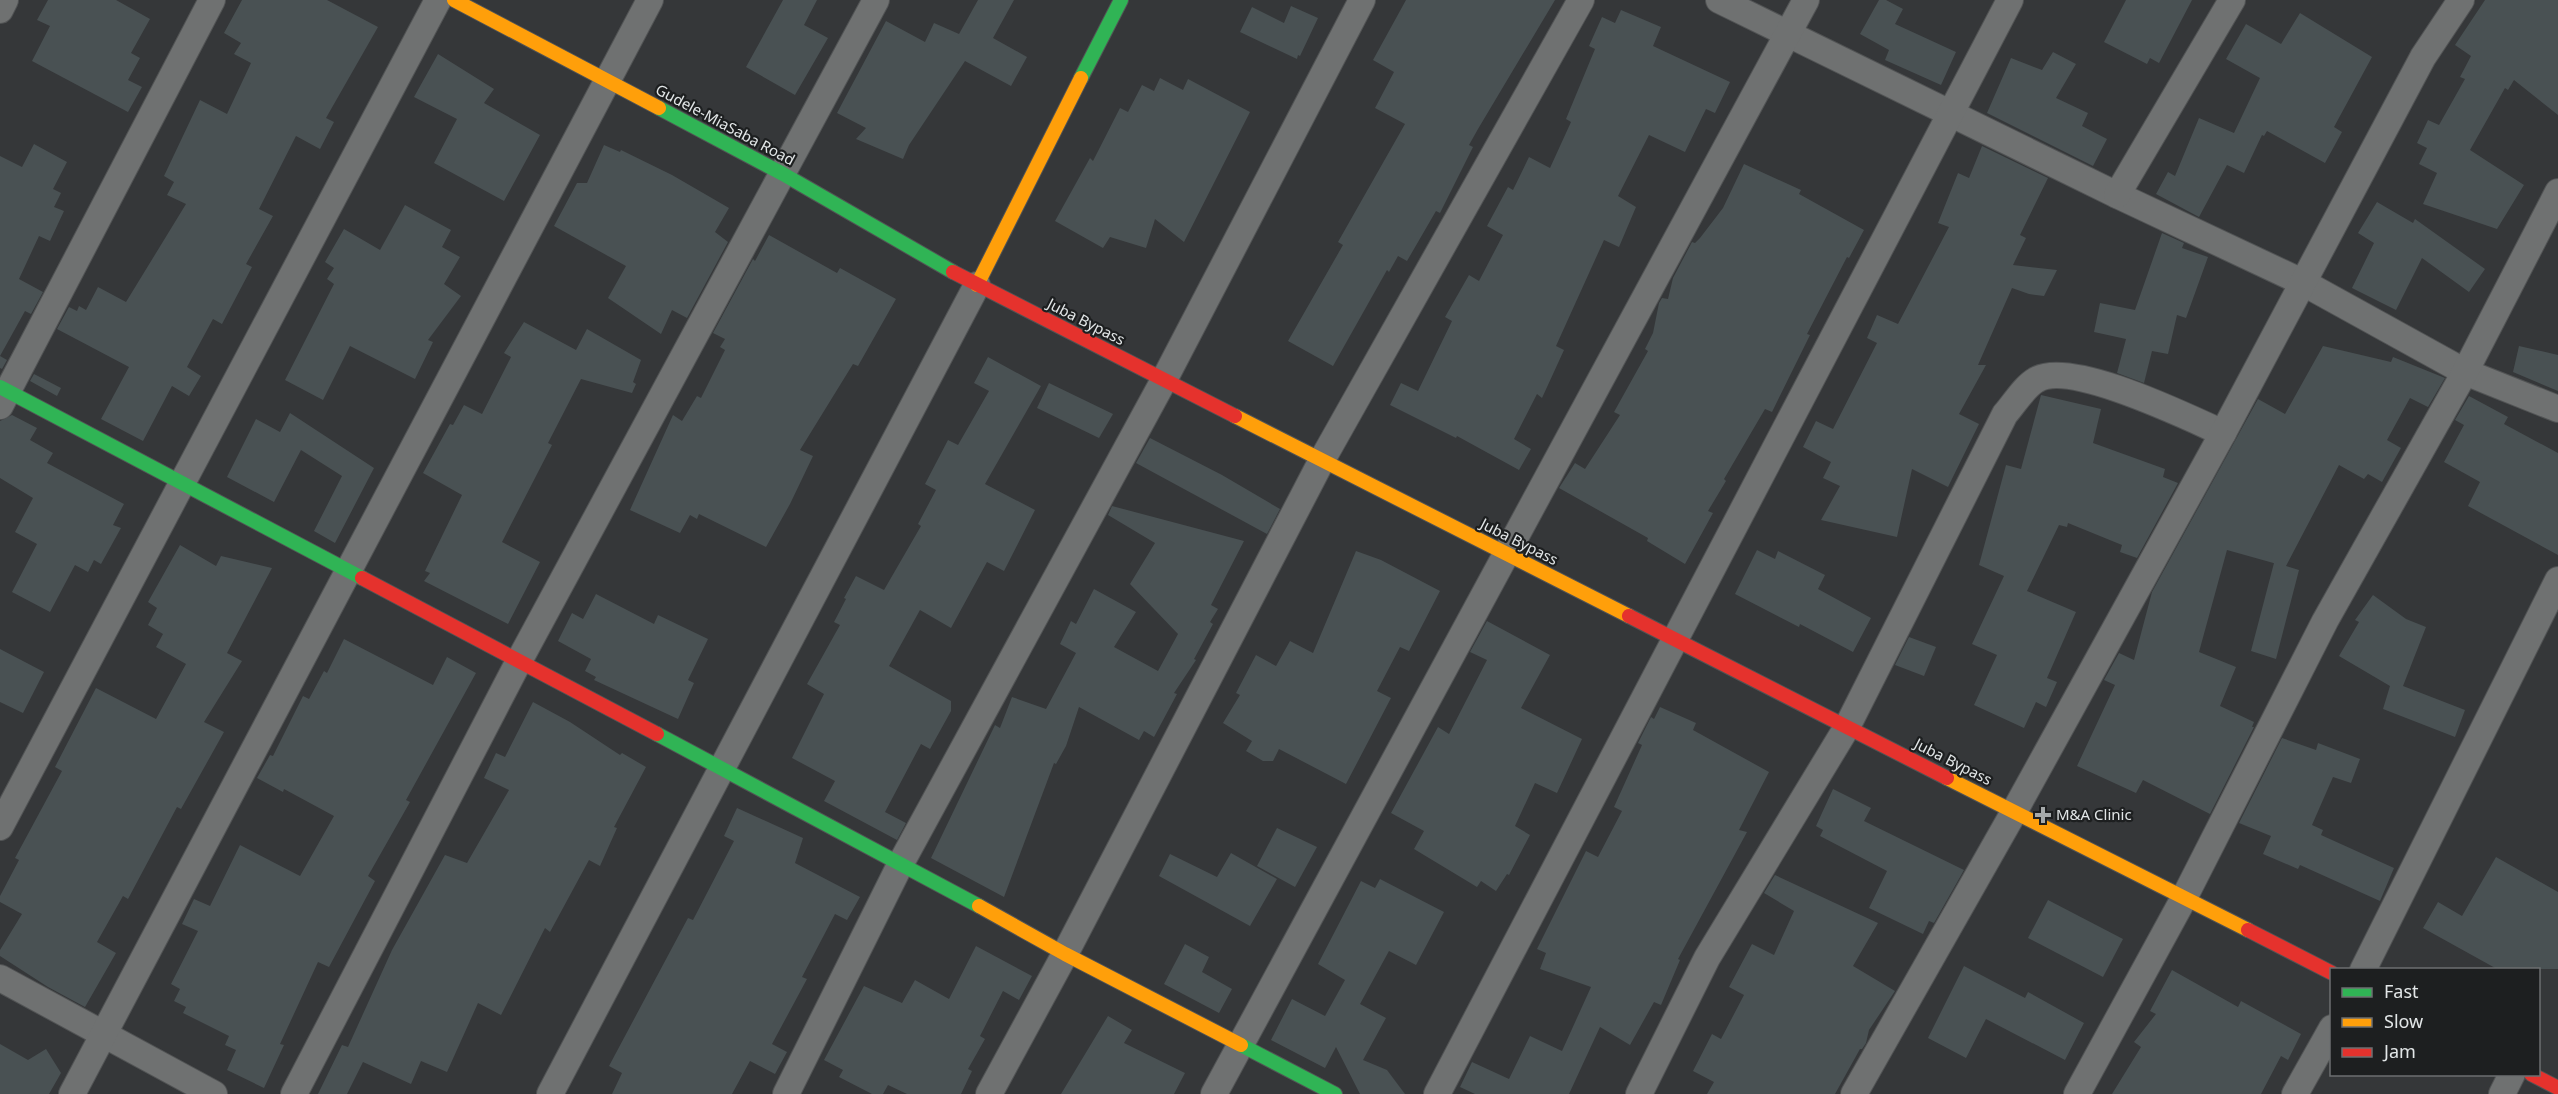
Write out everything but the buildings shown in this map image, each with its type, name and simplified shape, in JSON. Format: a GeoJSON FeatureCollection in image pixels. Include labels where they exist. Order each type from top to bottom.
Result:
{"type":"FeatureCollection","features":[{"type":"Feature","properties":{"kind":"main road","name":"Gudele-MiaSaba Road"},"geometry":{"type":"LineString","coordinates":[[454,0],[783,174],[977,285]]}},
{"type":"Feature","properties":{"kind":"main road"},"geometry":{"type":"LineString","coordinates":[[977,285],[1121,0]]}},
{"type":"Feature","properties":{"kind":"main road","name":"Juba Bypass"},"geometry":{"type":"LineString","coordinates":[[977,285],[2330,972]]}},
{"type":"Feature","properties":{"kind":"main road"},"geometry":{"type":"LineString","coordinates":[[3,395],[182,483],[901,863],[1065,954],[1335,1094]]}},
{"type":"Feature","properties":{"kind":"main road"},"geometry":{"type":"LineString","coordinates":[[2535,1076],[2558,1088]]}},
{"type":"Feature","properties":{"kind":"street"},"geometry":{"type":"LineString","coordinates":[[0,10],[5,0]]}},
{"type":"Feature","properties":{"kind":"street"},"geometry":{"type":"LineString","coordinates":[[3,395],[212,0]]}},
{"type":"Feature","properties":{"kind":"street"},"geometry":{"type":"LineString","coordinates":[[0,827],[438,0]]}},
{"type":"Feature","properties":{"kind":"street"},"geometry":{"type":"LineString","coordinates":[[72,1094],[650,0]]}},
{"type":"Feature","properties":{"kind":"street"},"geometry":{"type":"LineString","coordinates":[[294,1094],[519,661],[876,0]]}},
{"type":"Feature","properties":{"kind":"street"},"geometry":{"type":"LineString","coordinates":[[786,1094],[901,863],[1164,380],[1362,0]]}},
{"type":"Feature","properties":{"kind":"street"},"geometry":{"type":"LineString","coordinates":[[989,1094],[1065,954],[1322,460],[1581,0]]}},
{"type":"Feature","properties":{"kind":"street"},"geometry":{"type":"LineString","coordinates":[[1719,0],[1788,36],[2302,282],[2466,372],[2558,409]]}},
{"type":"Feature","properties":{"kind":"street"},"geometry":{"type":"LineString","coordinates":[[1214,1094],[1806,0]]}},
{"type":"Feature","properties":{"kind":"street"},"geometry":{"type":"LineString","coordinates":[[1437,1094],[2010,0]]}},
{"type":"Feature","properties":{"kind":"street"},"geometry":{"type":"LineString","coordinates":[[2117,195],[2232,0]]}},
{"type":"Feature","properties":{"kind":"street"},"geometry":{"type":"LineString","coordinates":[[1854,1094],[2014,812],[2223,433],[2423,57],[2461,0]]}},
{"type":"Feature","properties":{"kind":"street"},"geometry":{"type":"LineString","coordinates":[[2077,1094],[2184,898],[2325,621],[2466,372],[2558,192]]}},
{"type":"Feature","properties":{"kind":"street"},"geometry":{"type":"LineString","coordinates":[[550,1094],[977,285]]}},
{"type":"Feature","properties":{"kind":"street"},"geometry":{"type":"LineString","coordinates":[[1639,1094],[1707,958],[1847,727],[2005,414],[2035,380],[2050,375],[2070,376],[2132,393],[2223,433]]}},
{"type":"Feature","properties":{"kind":"street"},"geometry":{"type":"LineString","coordinates":[[2364,968],[2558,580]]}},
{"type":"Feature","properties":{"kind":"street"},"geometry":{"type":"LineString","coordinates":[[0,978],[214,1094]]}},
{"type":"Feature","properties":{"kind":"street"},"geometry":{"type":"LineString","coordinates":[[2295,1094],[2330,1030]]}},
{"type":"Feature","properties":{"kind":"street"},"geometry":{"type":"LineString","coordinates":[[2502,1094],[2511,1076]]}},
{"type":"Feature","properties":{"kind":"traffic: fast"},"geometry":{"type":"LineString","coordinates":[[1081,78],[1121,0]]}},
{"type":"Feature","properties":{"kind":"traffic: fast"},"geometry":{"type":"LineString","coordinates":[[659,108],[783,174],[953,272]]}},
{"type":"Feature","properties":{"kind":"traffic: fast"},"geometry":{"type":"LineString","coordinates":[[0,387],[362,578]]}},
{"type":"Feature","properties":{"kind":"traffic: fast"},"geometry":{"type":"LineString","coordinates":[[657,734],[979,906]]}},
{"type":"Feature","properties":{"kind":"traffic: fast"},"geometry":{"type":"LineString","coordinates":[[1241,1045],[1335,1094]]}},
{"type":"Feature","properties":{"kind":"traffic: slow"},"geometry":{"type":"LineString","coordinates":[[454,0],[659,108]]}},
{"type":"Feature","properties":{"kind":"traffic: slow"},"geometry":{"type":"LineString","coordinates":[[977,285],[1081,78]]}},
{"type":"Feature","properties":{"kind":"traffic: slow"},"geometry":{"type":"LineString","coordinates":[[1235,416],[1629,616]]}},
{"type":"Feature","properties":{"kind":"traffic: slow"},"geometry":{"type":"LineString","coordinates":[[1947,778],[2248,930]]}},
{"type":"Feature","properties":{"kind":"traffic: slow"},"geometry":{"type":"LineString","coordinates":[[979,906],[1065,954],[1241,1045]]}},
{"type":"Feature","properties":{"kind":"traffic: jam"},"geometry":{"type":"LineString","coordinates":[[953,272],[1235,416]]}},
{"type":"Feature","properties":{"kind":"traffic: jam"},"geometry":{"type":"LineString","coordinates":[[362,578],[657,734]]}},
{"type":"Feature","properties":{"kind":"traffic: jam"},"geometry":{"type":"LineString","coordinates":[[1629,616],[1947,778]]}},
{"type":"Feature","properties":{"kind":"traffic: jam"},"geometry":{"type":"LineString","coordinates":[[2248,930],[2330,972]]}},
{"type":"Feature","properties":{"kind":"traffic: jam"},"geometry":{"type":"LineString","coordinates":[[2535,1076],[2558,1088]]}},
{"type":"Feature","properties":{"kind":"place","name":"M&A Clinic"},"geometry":{"type":"Point","coordinates":[2043,815]}}]}
